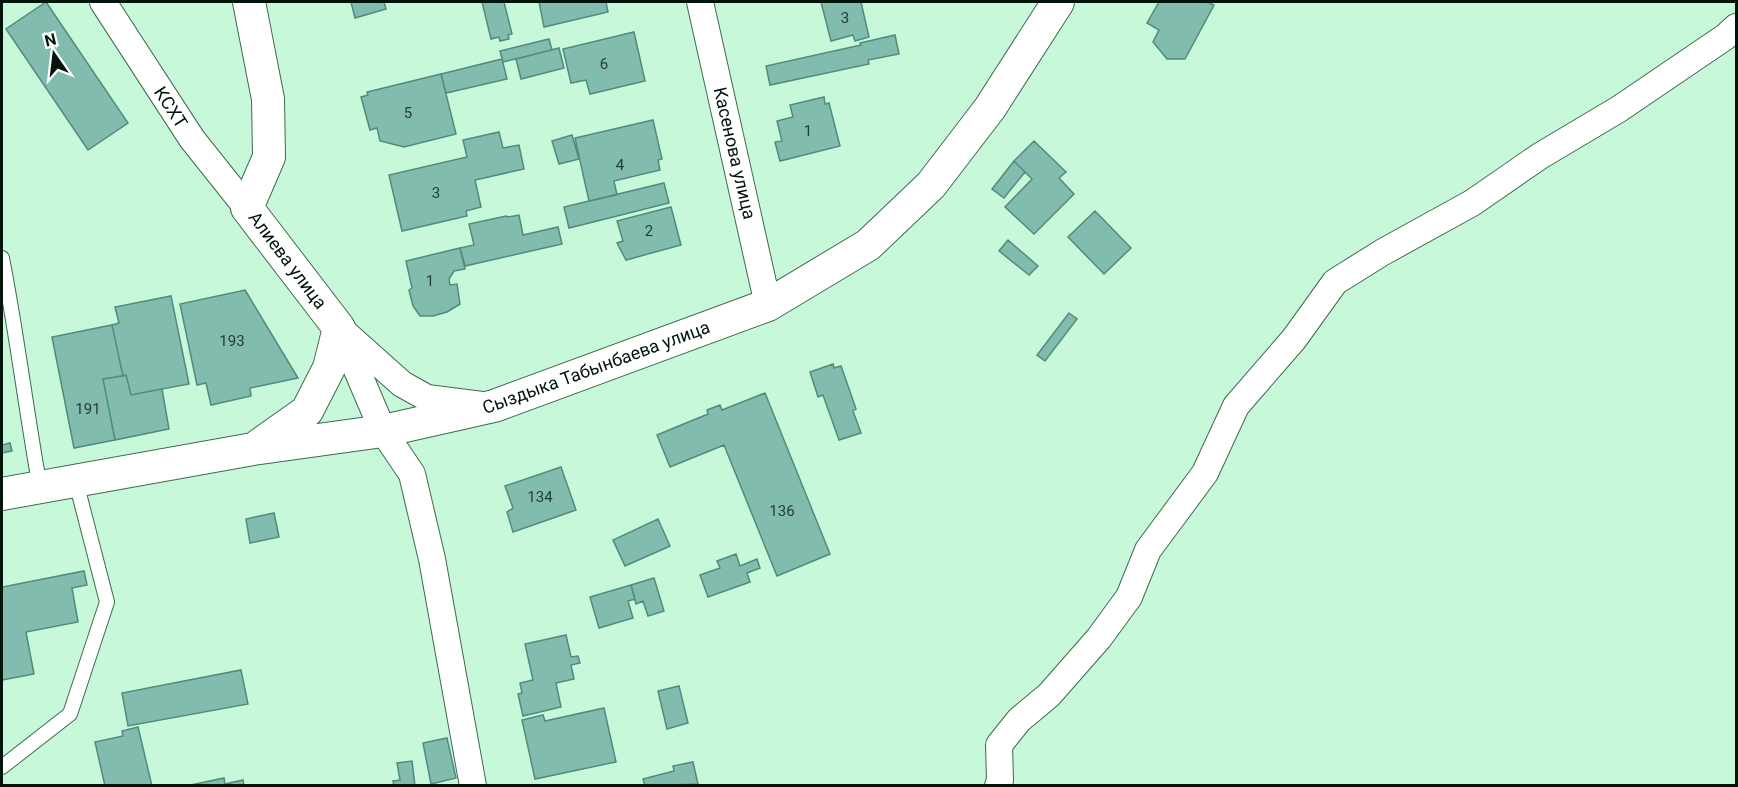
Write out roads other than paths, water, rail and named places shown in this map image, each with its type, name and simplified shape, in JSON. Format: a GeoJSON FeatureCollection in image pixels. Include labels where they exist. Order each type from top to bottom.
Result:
{"type":"FeatureCollection","features":[{"type":"Feature","properties":{"kind":"street","name":"КСХТ"},"geometry":{"type":"LineString","coordinates":[[103,2],[192,139],[247,208]]}},
{"type":"Feature","properties":{"kind":"street","name":"Алиева улица"},"geometry":{"type":"LineString","coordinates":[[249,2],[268,99],[269,157],[247,208],[339,328]]}},
{"type":"Feature","properties":{"kind":"street","name":"Касенова улица"},"geometry":{"type":"LineString","coordinates":[[700,2],[768,305]]}},
{"type":"Feature","properties":{"kind":"street","name":"Сыздыка Табынбаева улица"},"geometry":{"type":"LineString","coordinates":[[2,494],[253,449],[383,430],[494,406],[768,305],[868,245],[932,185],[990,108],[1058,2]]}},
{"type":"Feature","properties":{"kind":"street"},"geometry":{"type":"LineString","coordinates":[[998,786],[1000,780],[999,745],[1019,720],[1048,695],[1099,638],[1129,597],[1148,550],[1205,473],[1236,406],[1294,339],[1335,282],[1383,252],[1472,203],[1540,156],[1619,110],[1737,27]]}},
{"type":"Feature","properties":{"kind":"street"},"geometry":{"type":"LineString","coordinates":[[339,328],[402,384],[427,398],[494,406]]}},
{"type":"Feature","properties":{"kind":"street"},"geometry":{"type":"LineString","coordinates":[[339,328],[383,430],[412,474],[432,559],[473,786]]}},
{"type":"Feature","properties":{"kind":"street"},"geometry":{"type":"LineString","coordinates":[[253,449],[307,411],[329,368],[339,328]]}},
{"type":"Feature","properties":{"kind":"lane"},"geometry":{"type":"LineString","coordinates":[[2,258],[14,318],[40,488]]}},
{"type":"Feature","properties":{"kind":"lane"},"geometry":{"type":"LineString","coordinates":[[2,767],[70,714],[107,602],[76,482]]}}]}
